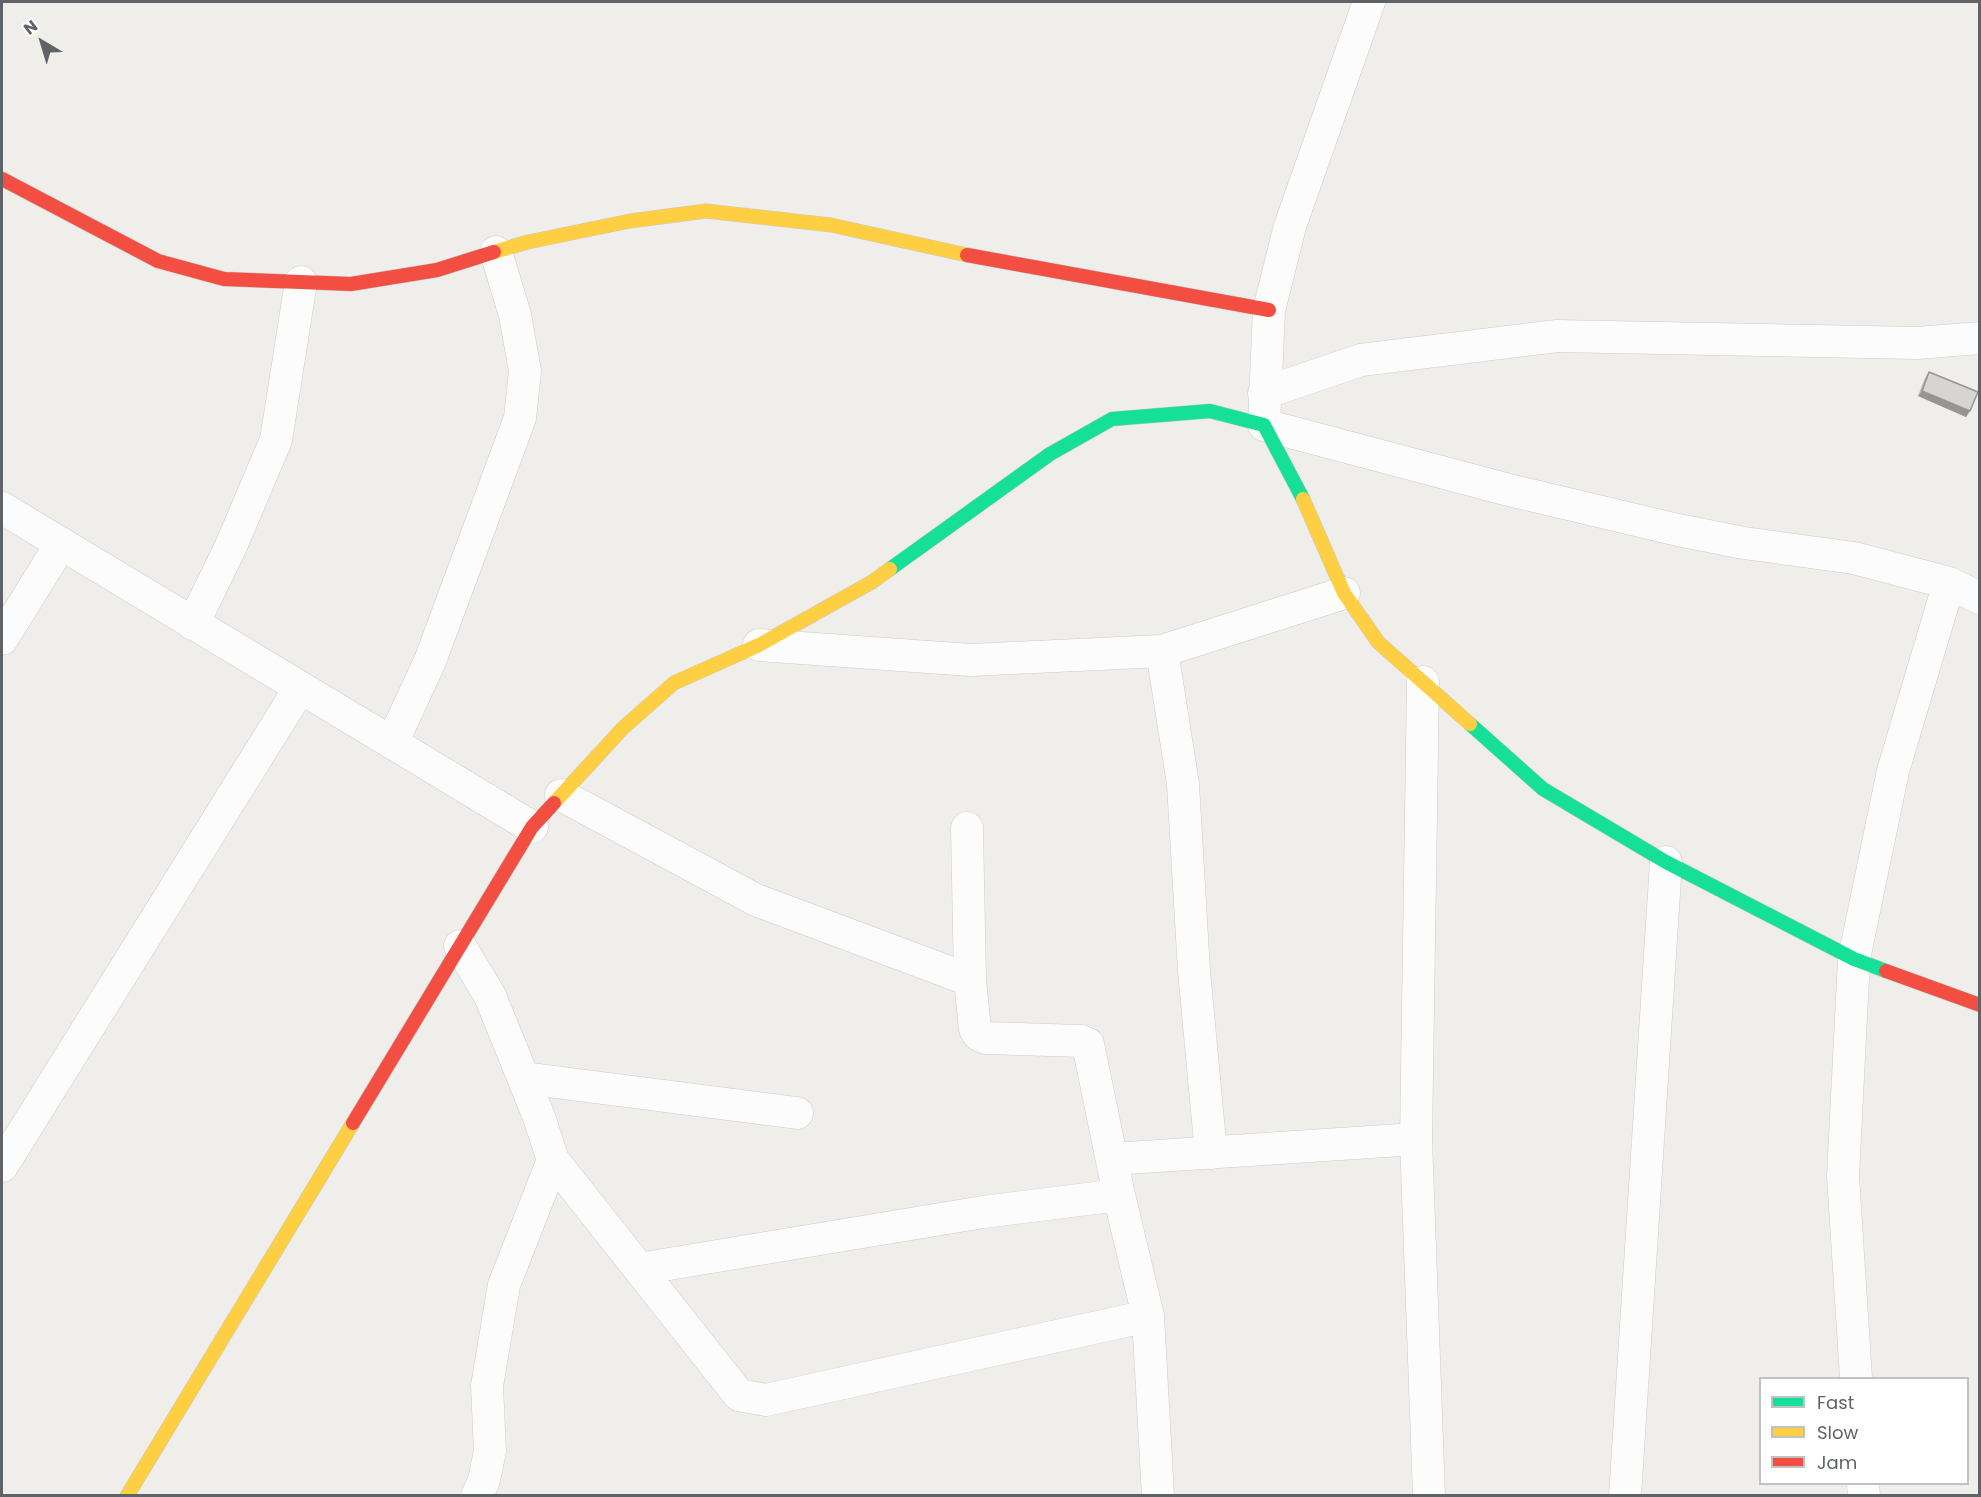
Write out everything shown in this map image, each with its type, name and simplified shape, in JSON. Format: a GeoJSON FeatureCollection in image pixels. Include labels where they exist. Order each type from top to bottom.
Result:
{"type":"FeatureCollection","features":[{"type":"Feature","properties":{"kind":"street"},"geometry":{"type":"LineString","coordinates":[[1369,2],[1290,226],[1269,310],[1264,393],[1264,424],[1296,484],[1344,593],[1378,642],[1543,789],[1666,862],[1854,958],[1980,1005]]}},
{"type":"Feature","properties":{"kind":"street"},"geometry":{"type":"LineString","coordinates":[[2,179],[158,261],[224,279],[351,284],[437,270],[528,242],[630,221],[706,211],[831,225],[996,261],[1269,310]]}},
{"type":"Feature","properties":{"kind":"street"},"geometry":{"type":"LineString","coordinates":[[392,743],[430,661],[520,418],[525,371],[515,315],[496,252]]}},
{"type":"Feature","properties":{"kind":"street"},"geometry":{"type":"LineString","coordinates":[[193,624],[231,546],[276,440],[302,282]]}},
{"type":"Feature","properties":{"kind":"street"},"geometry":{"type":"LineString","coordinates":[[1264,393],[1360,360],[1557,336],[1917,343],[1980,338]]}},
{"type":"Feature","properties":{"kind":"street"},"geometry":{"type":"LineString","coordinates":[[127,1496],[532,827],[561,795],[623,728],[674,683],[759,645],[872,582],[1050,454],[1112,418],[1210,411],[1509,490],[1678,530],[1744,543],[1854,558],[1949,583],[1980,598]]}},
{"type":"Feature","properties":{"kind":"street"},"geometry":{"type":"LineString","coordinates":[[2,508],[532,827]]}},
{"type":"Feature","properties":{"kind":"street"},"geometry":{"type":"LineString","coordinates":[[2,639],[61,544]]}},
{"type":"Feature","properties":{"kind":"street"},"geometry":{"type":"LineString","coordinates":[[1856,1377],[1843,1176],[1854,958],[1893,771],[1949,583]]}},
{"type":"Feature","properties":{"kind":"street"},"geometry":{"type":"LineString","coordinates":[[759,645],[971,660],[1162,651],[1344,593]]}},
{"type":"Feature","properties":{"kind":"street"},"geometry":{"type":"LineString","coordinates":[[1162,651],[1183,783],[1194,971],[1211,1153]]}},
{"type":"Feature","properties":{"kind":"street"},"geometry":{"type":"LineString","coordinates":[[1423,682],[1416,1139],[1429,1496]]}},
{"type":"Feature","properties":{"kind":"street"},"geometry":{"type":"LineString","coordinates":[[2,1166],[300,688]]}},
{"type":"Feature","properties":{"kind":"street"},"geometry":{"type":"LineString","coordinates":[[561,795],[756,900],[970,980]]}},
{"type":"Feature","properties":{"kind":"street"},"geometry":{"type":"LineString","coordinates":[[967,828],[970,980],[975,1029],[979,1035],[986,1038],[1081,1041],[1088,1044],[1119,1196],[1148,1316],[1158,1496]]}},
{"type":"Feature","properties":{"kind":"street"},"geometry":{"type":"LineString","coordinates":[[1625,1496],[1666,862]]}},
{"type":"Feature","properties":{"kind":"street"},"geometry":{"type":"LineString","coordinates":[[460,946],[490,996],[524,1078],[553,1160],[739,1395],[766,1400],[1148,1316]]}},
{"type":"Feature","properties":{"kind":"street"},"geometry":{"type":"LineString","coordinates":[[524,1078],[797,1113]]}},
{"type":"Feature","properties":{"kind":"street"},"geometry":{"type":"LineString","coordinates":[[1112,1159],[1416,1139]]}},
{"type":"Feature","properties":{"kind":"street"},"geometry":{"type":"LineString","coordinates":[[477,1496],[484,1480],[490,1451],[487,1386],[504,1285],[553,1160]]}},
{"type":"Feature","properties":{"kind":"street"},"geometry":{"type":"LineString","coordinates":[[639,1269],[983,1212],[1119,1196]]}},
{"type":"Feature","properties":{"kind":"building"},"geometry":{"type":"Polygon","coordinates":[[[1929,372],[1978,392],[1970,411],[1922,391],[1929,372]]]}},
{"type":"Feature","properties":{"kind":"traffic: fast"},"geometry":{"type":"LineString","coordinates":[[890,569],[1050,454],[1112,419],[1210,411],[1264,425],[1303,499]]}},
{"type":"Feature","properties":{"kind":"traffic: fast"},"geometry":{"type":"LineString","coordinates":[[1470,724],[1543,789],[1666,862],[1854,959],[1886,971]]}},
{"type":"Feature","properties":{"kind":"traffic: slow"},"geometry":{"type":"LineString","coordinates":[[494,252],[528,242],[630,221],[706,211],[831,225],[967,255]]}},
{"type":"Feature","properties":{"kind":"traffic: slow"},"geometry":{"type":"LineString","coordinates":[[1303,499],[1344,593],[1378,642],[1470,724]]}},
{"type":"Feature","properties":{"kind":"traffic: slow"},"geometry":{"type":"LineString","coordinates":[[554,803],[623,728],[674,683],[759,645],[872,582],[890,569]]}},
{"type":"Feature","properties":{"kind":"traffic: slow"},"geometry":{"type":"LineString","coordinates":[[127,1496],[353,1123]]}},
{"type":"Feature","properties":{"kind":"traffic: jam"},"geometry":{"type":"LineString","coordinates":[[2,179],[158,261],[224,279],[351,284],[437,270],[494,252]]}},
{"type":"Feature","properties":{"kind":"traffic: jam"},"geometry":{"type":"LineString","coordinates":[[967,255],[1269,310]]}},
{"type":"Feature","properties":{"kind":"traffic: jam"},"geometry":{"type":"LineString","coordinates":[[353,1123],[532,827],[554,803]]}},
{"type":"Feature","properties":{"kind":"traffic: jam"},"geometry":{"type":"LineString","coordinates":[[1886,971],[1980,1005]]}}]}
